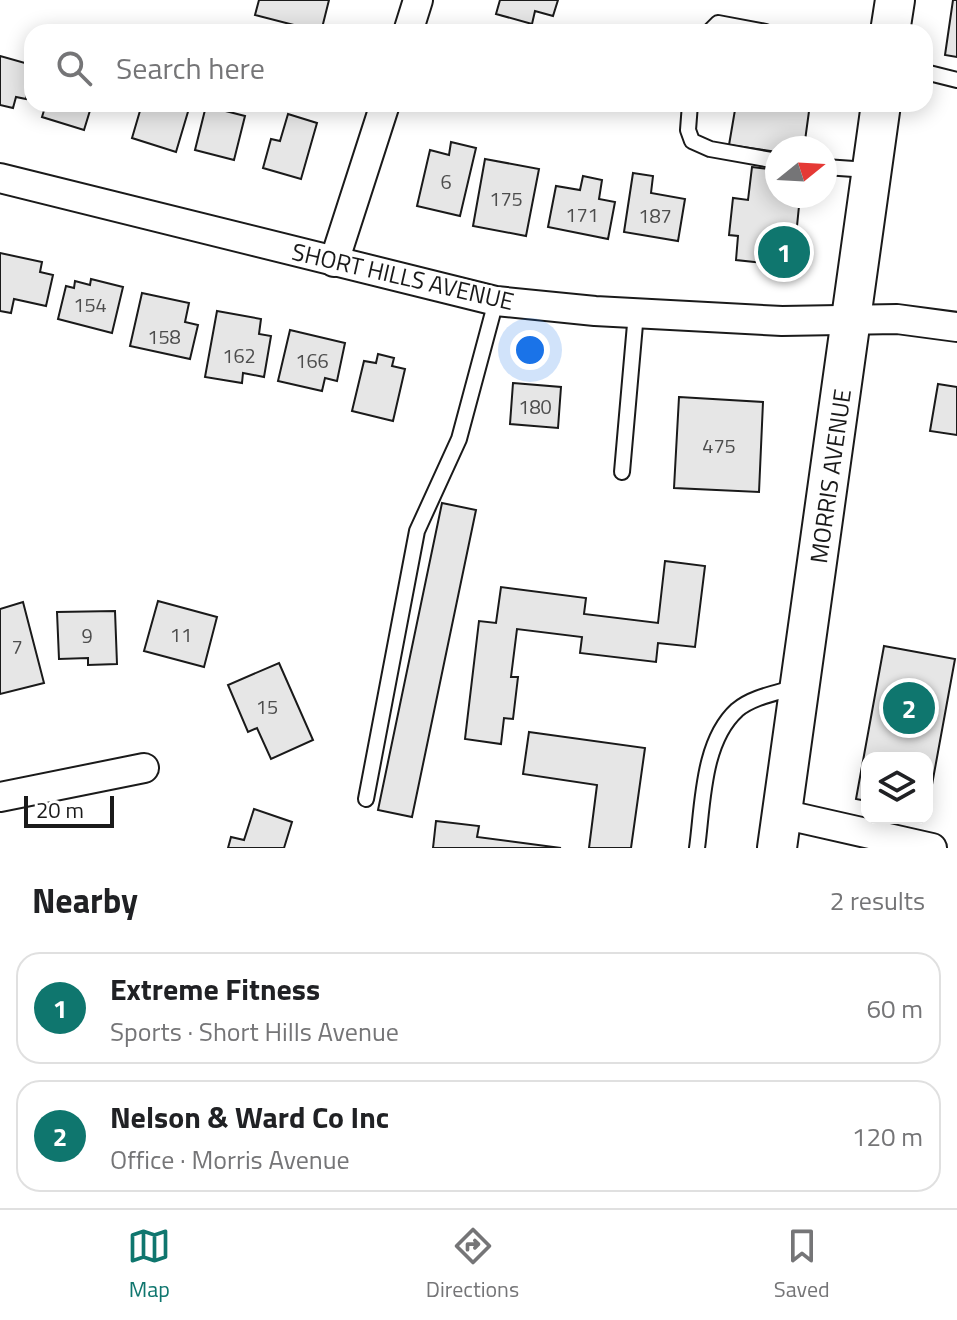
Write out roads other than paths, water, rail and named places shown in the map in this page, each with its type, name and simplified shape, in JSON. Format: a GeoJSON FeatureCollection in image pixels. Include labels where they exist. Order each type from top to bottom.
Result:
{"type":"FeatureCollection","features":[{"type":"Feature","properties":{"kind":"main road"},"geometry":{"type":"LineString","coordinates":[[891,24],[895,0]]}},
{"type":"Feature","properties":{"kind":"main road","name":"MORRIS AVENUE"},"geometry":{"type":"LineString","coordinates":[[779,831],[880,112]]}},
{"type":"Feature","properties":{"kind":"street"},"geometry":{"type":"LineString","coordinates":[[410,24],[418,0]]}},
{"type":"Feature","properties":{"kind":"street"},"geometry":{"type":"LineString","coordinates":[[334,262],[382,112]]}},
{"type":"Feature","properties":{"kind":"street","name":"SHORT HILLS AVENUE"},"geometry":{"type":"LineString","coordinates":[[0,178],[496,301],[782,321],[897,319],[957,327]]}},
{"type":"Feature","properties":{"kind":"street"},"geometry":{"type":"LineString","coordinates":[[0,797],[144,768]]}},
{"type":"Feature","properties":{"kind":"street"},"geometry":{"type":"LineString","coordinates":[[779,831],[932,848]]}},
{"type":"Feature","properties":{"kind":"lane"},"geometry":{"type":"LineString","coordinates":[[933,74],[957,80]]}},
{"type":"Feature","properties":{"kind":"lane"},"geometry":{"type":"LineString","coordinates":[[689,112],[688,130],[692,141],[710,149],[765,159]]}},
{"type":"Feature","properties":{"kind":"lane"},"geometry":{"type":"LineString","coordinates":[[837,168],[871,170]]}},
{"type":"Feature","properties":{"kind":"lane"},"geometry":{"type":"LineString","coordinates":[[366,799],[417,531],[459,439],[496,301]]}},
{"type":"Feature","properties":{"kind":"lane"},"geometry":{"type":"LineString","coordinates":[[622,472],[636,313]]}},
{"type":"Feature","properties":{"kind":"lane"},"geometry":{"type":"LineString","coordinates":[[697,848],[708,767],[724,726],[738,709],[800,686]]}},
{"type":"Feature","properties":{"kind":"place","name":"Extreme Fitness"},"geometry":{"type":"Point","coordinates":[784,252]}},
{"type":"Feature","properties":{"kind":"place","name":"Nelson & Ward Co Inc"},"geometry":{"type":"Point","coordinates":[909,708]}}]}
